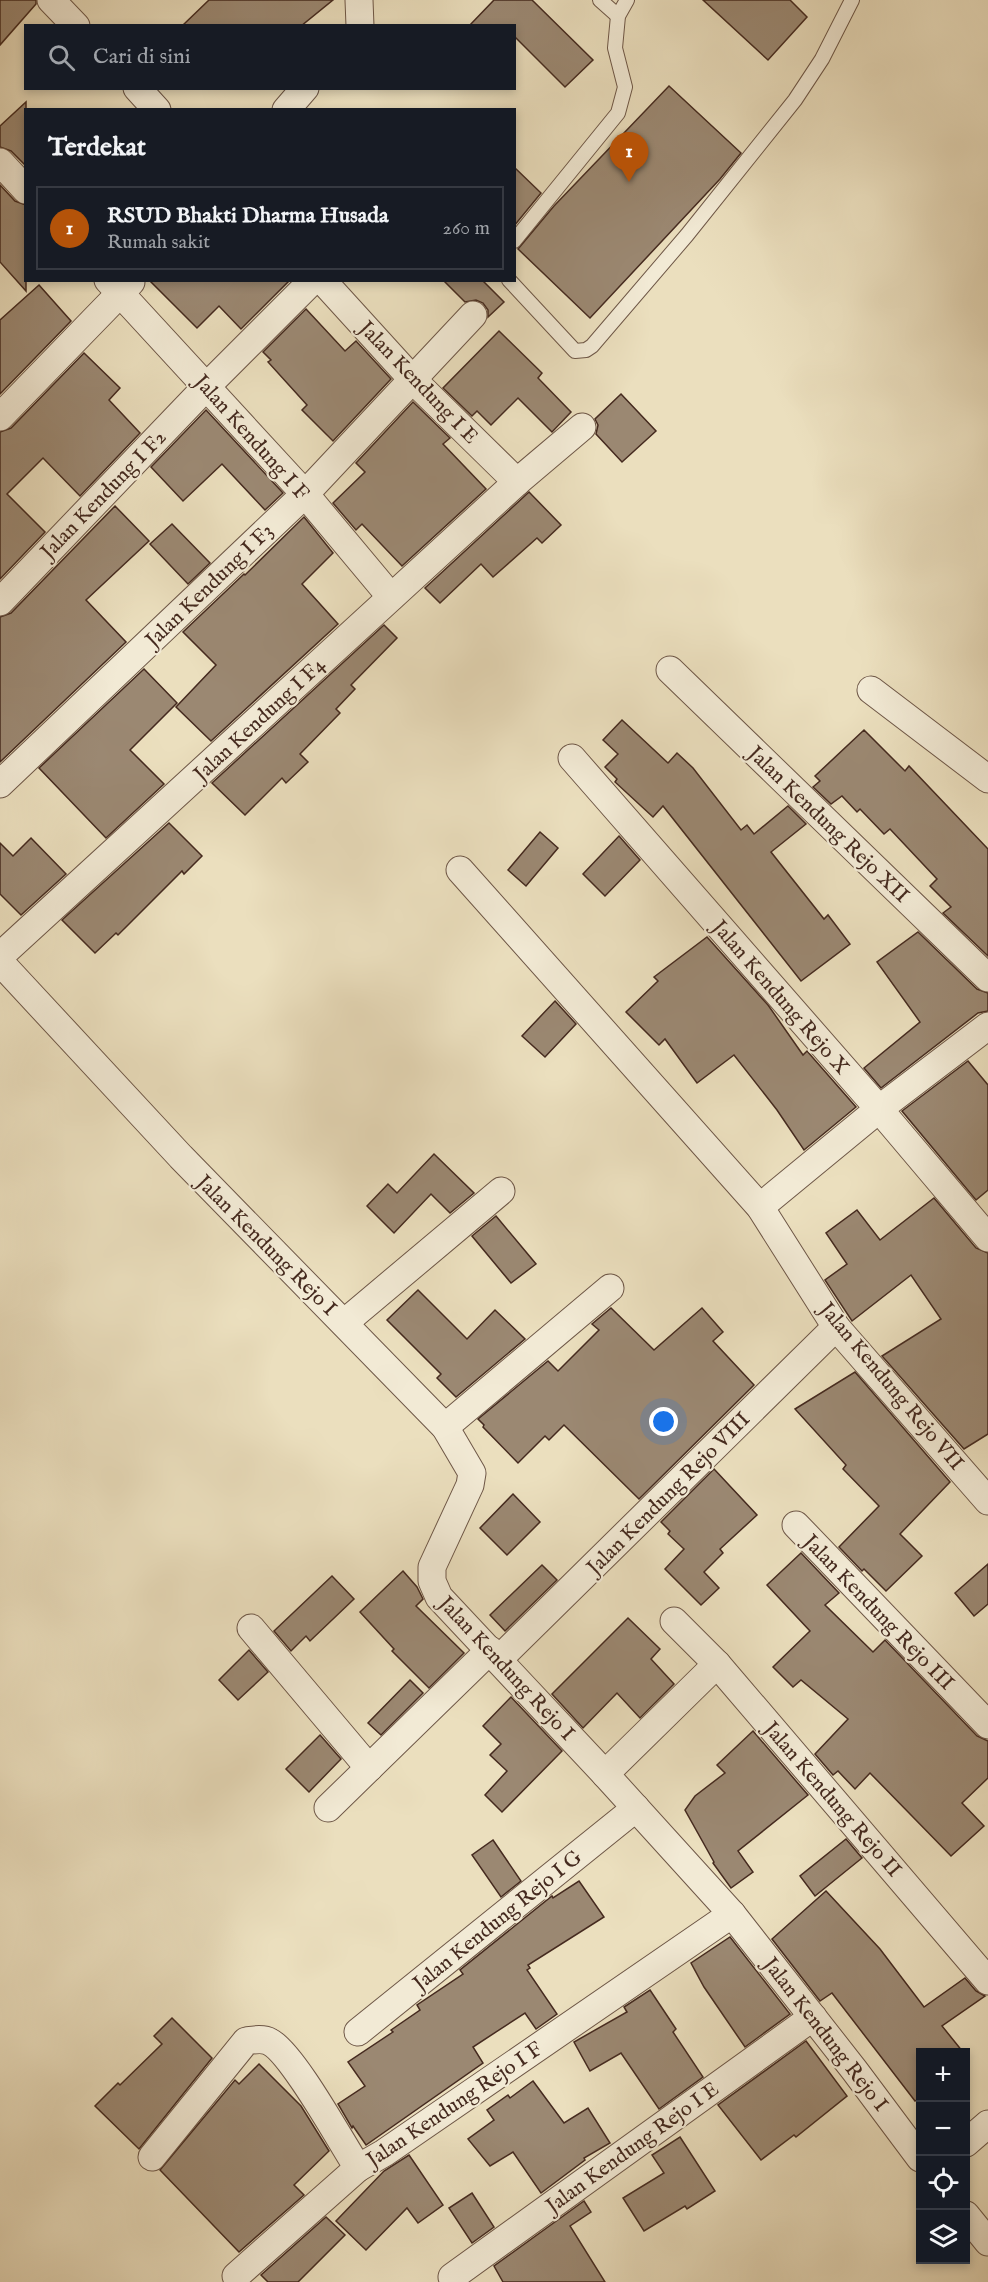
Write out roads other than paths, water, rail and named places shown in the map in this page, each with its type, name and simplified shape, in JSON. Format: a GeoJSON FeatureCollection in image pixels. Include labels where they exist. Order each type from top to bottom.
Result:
{"type":"FeatureCollection","features":[{"type":"Feature","properties":{"kind":"street"},"geometry":{"type":"LineString","coordinates":[[51,0],[74,24]]}},
{"type":"Feature","properties":{"kind":"street"},"geometry":{"type":"LineString","coordinates":[[359,0],[360,24]]}},
{"type":"Feature","properties":{"kind":"street"},"geometry":{"type":"LineString","coordinates":[[139,90],[155,108]]}},
{"type":"Feature","properties":{"kind":"street"},"geometry":{"type":"LineString","coordinates":[[288,108],[303,90]]}},
{"type":"Feature","properties":{"kind":"street"},"geometry":{"type":"LineString","coordinates":[[0,162],[24,188]]}},
{"type":"Feature","properties":{"kind":"street","name":"Jalan Kendung I F2"},"geometry":{"type":"LineString","coordinates":[[0,602],[207,386],[311,282]]}},
{"type":"Feature","properties":{"kind":"street","name":"Jalan Kendung I E"},"geometry":{"type":"LineString","coordinates":[[324,282],[413,380],[517,482]]}},
{"type":"Feature","properties":{"kind":"street"},"geometry":{"type":"LineString","coordinates":[[0,417],[120,285]]}},
{"type":"Feature","properties":{"kind":"street","name":"Jalan Kendung I F"},"geometry":{"type":"LineString","coordinates":[[120,285],[305,494],[391,597]]}},
{"type":"Feature","properties":{"kind":"street","name":"Jalan Kendung I F3"},"geometry":{"type":"LineString","coordinates":[[0,784],[305,494],[472,315]]}},
{"type":"Feature","properties":{"kind":"street","name":"Jalan Kendung I F4"},"geometry":{"type":"LineString","coordinates":[[0,956],[517,482],[582,427]]}},
{"type":"Feature","properties":{"kind":"street","name":"Jalan Kendung Rejo XII"},"geometry":{"type":"LineString","coordinates":[[670,670],[988,978]]}},
{"type":"Feature","properties":{"kind":"street"},"geometry":{"type":"LineString","coordinates":[[871,690],[988,779]]}},
{"type":"Feature","properties":{"kind":"street","name":"Jalan Kendung Rejo X"},"geometry":{"type":"LineString","coordinates":[[572,758],[879,1108],[979,1211],[988,1238]]}},
{"type":"Feature","properties":{"kind":"street","name":"Jalan Kendung Rejo VII"},"geometry":{"type":"LineString","coordinates":[[460,870],[760,1207],[836,1327],[988,1501]]}},
{"type":"Feature","properties":{"kind":"street","name":"Jalan Kendung Rejo I"},"geometry":{"type":"LineString","coordinates":[[0,962],[181,1157],[445,1427],[472,1473],[470,1485],[432,1567],[432,1581],[440,1597],[732,1914],[919,2156]]}},
{"type":"Feature","properties":{"kind":"street"},"geometry":{"type":"LineString","coordinates":[[760,1207],[879,1108],[988,1026]]}},
{"type":"Feature","properties":{"kind":"street"},"geometry":{"type":"LineString","coordinates":[[344,1323],[501,1191]]}},
{"type":"Feature","properties":{"kind":"street"},"geometry":{"type":"LineString","coordinates":[[445,1427],[610,1288]]}},
{"type":"Feature","properties":{"kind":"street","name":"Jalan Kendung Rejo VIII"},"geometry":{"type":"LineString","coordinates":[[328,1808],[495,1655],[836,1327]]}},
{"type":"Feature","properties":{"kind":"street","name":"Jalan Kendung Rejo III"},"geometry":{"type":"LineString","coordinates":[[796,1525],[988,1725]]}},
{"type":"Feature","properties":{"kind":"street","name":"Jalan Kendung Rejo II"},"geometry":{"type":"LineString","coordinates":[[674,1621],[717,1664],[988,1981]]}},
{"type":"Feature","properties":{"kind":"street"},"geometry":{"type":"LineString","coordinates":[[251,1628],[369,1768]]}},
{"type":"Feature","properties":{"kind":"street"},"geometry":{"type":"LineString","coordinates":[[605,1774],[717,1664]]}},
{"type":"Feature","properties":{"kind":"street","name":"Jalan Kendung Rejo I G"},"geometry":{"type":"LineString","coordinates":[[358,2032],[636,1808]]}},
{"type":"Feature","properties":{"kind":"street","name":"Jalan Kendung Rejo I F"},"geometry":{"type":"LineString","coordinates":[[152,2157],[246,2041],[259,2040],[269,2041],[288,2058],[358,2169],[732,1914]]}},
{"type":"Feature","properties":{"kind":"street","name":"Jalan Kendung Rejo I E"},"geometry":{"type":"LineString","coordinates":[[452,2277],[813,2017]]}},
{"type":"Feature","properties":{"kind":"street"},"geometry":{"type":"LineString","coordinates":[[970,2140],[988,2124]]}},
{"type":"Feature","properties":{"kind":"street"},"geometry":{"type":"LineString","coordinates":[[236,2276],[358,2169]]}},
{"type":"Feature","properties":{"kind":"street"},"geometry":{"type":"LineString","coordinates":[[970,2220],[988,2242]]}},
{"type":"Feature","properties":{"kind":"lane"},"geometry":{"type":"LineString","coordinates":[[600,0],[618,16]]}},
{"type":"Feature","properties":{"kind":"lane"},"geometry":{"type":"LineString","coordinates":[[516,239],[618,112],[625,87],[615,48],[618,16],[627,0]]}},
{"type":"Feature","properties":{"kind":"lane"},"geometry":{"type":"LineString","coordinates":[[510,282],[575,351],[586,350],[592,346],[687,235],[795,100],[822,59],[852,0]]}},
{"type":"Feature","properties":{"kind":"place","name":"RSUD Bhakti Dharma Husada"},"geometry":{"type":"Point","coordinates":[629,182]}}]}
